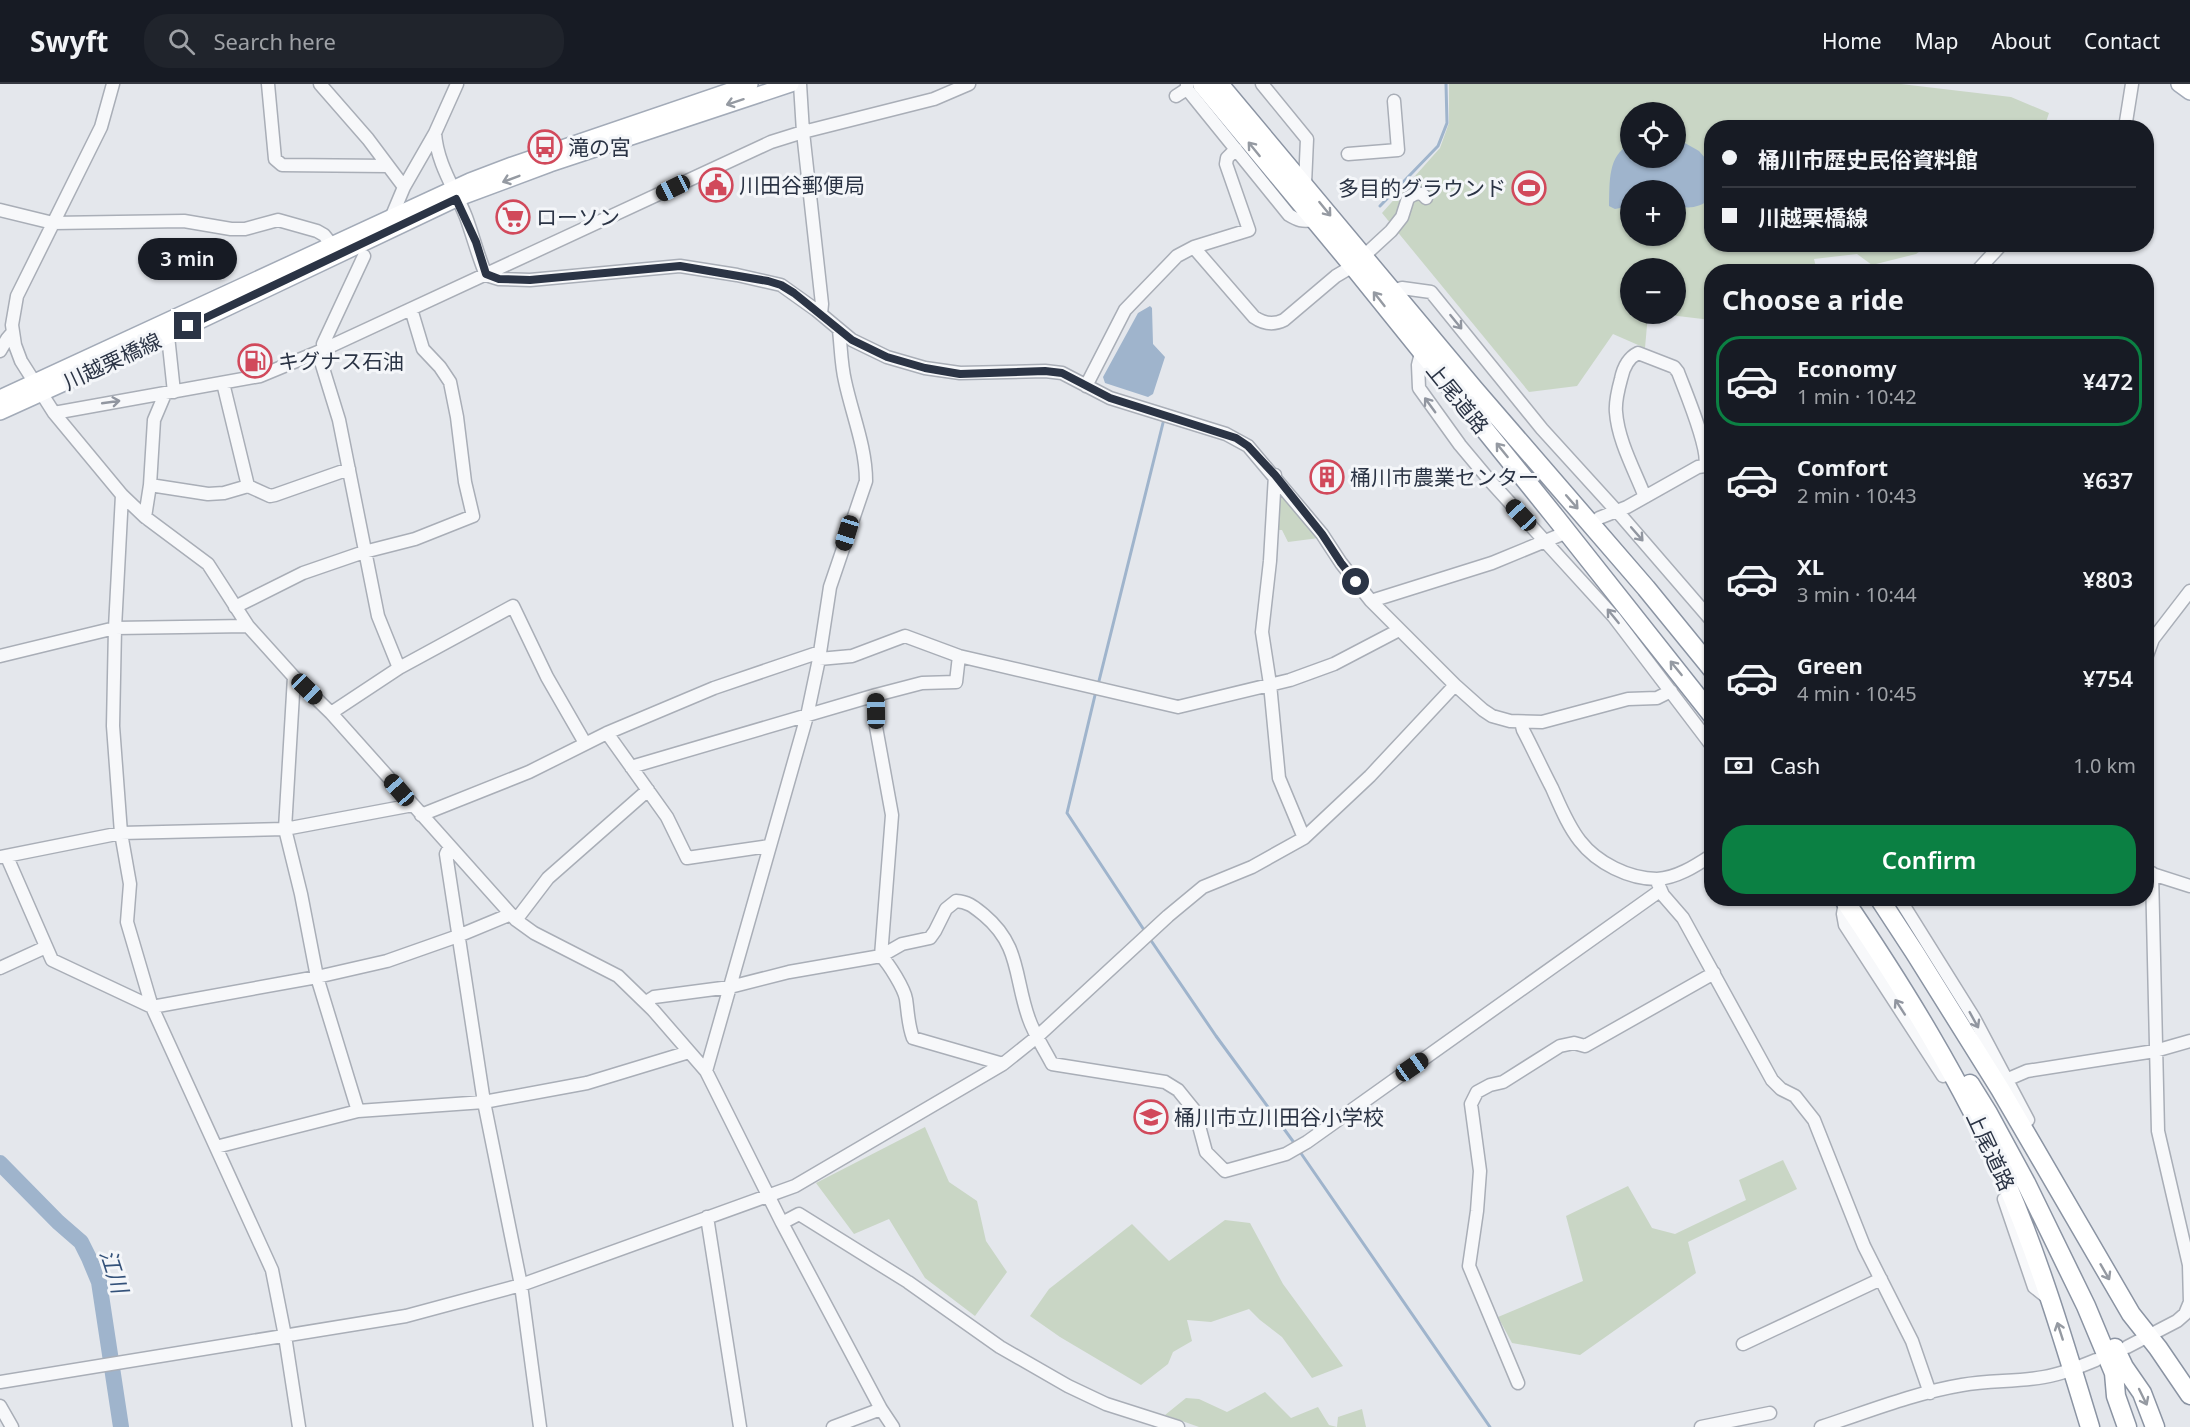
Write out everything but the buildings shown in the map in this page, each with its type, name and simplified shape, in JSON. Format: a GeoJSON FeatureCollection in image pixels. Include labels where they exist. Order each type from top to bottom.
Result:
{"type":"FeatureCollection","features":[{"type":"Feature","properties":{"kind":"highway","name":"上尾道路"},"geometry":{"type":"LineString","coordinates":[[1220,84],[1249,121],[1305,184],[1421,353],[1704,705]]}},
{"type":"Feature","properties":{"kind":"highway","name":"上尾道路"},"geometry":{"type":"LineString","coordinates":[[1192,86],[1313,220],[1392,291],[1639,579],[1704,659]]}},
{"type":"Feature","properties":{"kind":"highway","name":"上尾道路"},"geometry":{"type":"LineString","coordinates":[[1848,906],[1916,1012],[1970,1107],[2020,1217],[2090,1427]]}},
{"type":"Feature","properties":{"kind":"highway","name":"上尾道路"},"geometry":{"type":"LineString","coordinates":[[1884,906],[2000,1089],[2131,1314],[2190,1395]]}},
{"type":"Feature","properties":{"kind":"highway"},"geometry":{"type":"LineString","coordinates":[[1872,941],[1964,1074],[2026,1182],[2102,1342],[2114,1373],[2116,1396],[2127,1427]]}},
{"type":"Feature","properties":{"kind":"highway"},"geometry":{"type":"LineString","coordinates":[[1915,953],[2065,1242],[2124,1367],[2142,1393],[2155,1427]]}},
{"type":"Feature","properties":{"kind":"main road","name":"川越栗橋線"},"geometry":{"type":"LineString","coordinates":[[0,398],[37,388],[168,336],[512,165],[750,84]]}},
{"type":"Feature","properties":{"kind":"main road","name":"川越栗橋線"},"geometry":{"type":"LineString","coordinates":[[0,412],[37,388],[391,218],[454,194],[791,84]]}},
{"type":"Feature","properties":{"kind":"main road"},"geometry":{"type":"LineString","coordinates":[[2179,84],[2190,92]]}},
{"type":"Feature","properties":{"kind":"street"},"geometry":{"type":"LineString","coordinates":[[113,84],[101,127],[17,297],[13,317],[15,345],[37,388],[54,413],[122,495],[145,517],[208,564],[248,626],[294,677],[332,713],[513,917],[534,933],[618,976],[646,1002],[706,1071],[768,1196],[881,1409],[893,1427]]}},
{"type":"Feature","properties":{"kind":"street"},"geometry":{"type":"LineString","coordinates":[[268,84],[275,159],[282,165],[388,166]]}},
{"type":"Feature","properties":{"kind":"street"},"geometry":{"type":"LineString","coordinates":[[320,84],[368,139],[404,187]]}},
{"type":"Feature","properties":{"kind":"street"},"geometry":{"type":"LineString","coordinates":[[391,218],[404,187],[435,133],[457,84]]}},
{"type":"Feature","properties":{"kind":"street"},"geometry":{"type":"LineString","coordinates":[[800,84],[802,132],[822,304],[821,314]]}},
{"type":"Feature","properties":{"kind":"street"},"geometry":{"type":"LineString","coordinates":[[54,413],[260,376],[321,351],[771,142],[934,99],[969,84]]}},
{"type":"Feature","properties":{"kind":"street"},"geometry":{"type":"LineString","coordinates":[[1262,84],[1307,139],[1305,184]]}},
{"type":"Feature","properties":{"kind":"street"},"geometry":{"type":"LineString","coordinates":[[2126,120],[2132,84]]}},
{"type":"Feature","properties":{"kind":"street"},"geometry":{"type":"LineString","coordinates":[[1176,96],[1192,86],[1236,148],[1289,215],[1305,222],[1313,220]]}},
{"type":"Feature","properties":{"kind":"street"},"geometry":{"type":"LineString","coordinates":[[1348,154],[1398,150],[1394,102]]}},
{"type":"Feature","properties":{"kind":"street"},"geometry":{"type":"LineString","coordinates":[[435,133],[437,149],[476,242],[486,274]]}},
{"type":"Feature","properties":{"kind":"street"},"geometry":{"type":"LineString","coordinates":[[1086,386],[1125,310],[1177,256],[1194,247],[1249,230],[1226,164],[1227,158],[1236,148]]}},
{"type":"Feature","properties":{"kind":"street"},"geometry":{"type":"LineString","coordinates":[[1196,250],[1258,320],[1276,323],[1284,320],[1336,276],[1358,261],[1391,231],[1402,217],[1408,198],[1417,193],[1426,198]]}},
{"type":"Feature","properties":{"kind":"street"},"geometry":{"type":"LineString","coordinates":[[0,210],[53,223],[184,221],[231,229],[245,229],[278,220],[317,231],[324,235],[332,245]]}},
{"type":"Feature","properties":{"kind":"street"},"geometry":{"type":"LineString","coordinates":[[1983,264],[1995,252]]}},
{"type":"Feature","properties":{"kind":"street"},"geometry":{"type":"LineString","coordinates":[[364,256],[321,351],[349,469],[378,616],[399,668]]}},
{"type":"Feature","properties":{"kind":"street"},"geometry":{"type":"LineString","coordinates":[[486,274],[499,279],[530,280],[660,267],[695,268],[781,285],[852,340],[887,357],[925,368],[960,374],[1045,371],[1062,373],[1110,398],[1236,438],[1248,446],[1275,475],[1322,534],[1371,601],[1455,685],[1492,716],[1521,722],[1542,722],[1628,699],[1657,698],[1671,692]]}},
{"type":"Feature","properties":{"kind":"street"},"geometry":{"type":"LineString","coordinates":[[1392,291],[1402,288],[1431,292],[1542,429],[1704,612]]}},
{"type":"Feature","properties":{"kind":"street"},"geometry":{"type":"LineString","coordinates":[[236,607],[303,573],[364,552],[415,539],[473,516],[465,482],[450,382],[423,349],[411,309]]}},
{"type":"Feature","properties":{"kind":"street"},"geometry":{"type":"LineString","coordinates":[[706,1071],[807,716],[820,656],[830,586],[866,481],[866,469],[844,380],[839,330]]}},
{"type":"Feature","properties":{"kind":"street"},"geometry":{"type":"LineString","coordinates":[[0,351],[13,332]]}},
{"type":"Feature","properties":{"kind":"street"},"geometry":{"type":"LineString","coordinates":[[145,517],[150,486],[153,420],[169,393],[168,336]]}},
{"type":"Feature","properties":{"kind":"street"},"geometry":{"type":"LineString","coordinates":[[1421,353],[1417,382],[1424,396],[1491,482],[1599,599],[1704,735]]}},
{"type":"Feature","properties":{"kind":"street"},"geometry":{"type":"LineString","coordinates":[[1645,497],[1623,440],[1615,405],[1623,371],[1632,356],[1638,353],[1674,367],[1704,428]]}},
{"type":"Feature","properties":{"kind":"street"},"geometry":{"type":"LineString","coordinates":[[223,383],[248,486]]}},
{"type":"Feature","properties":{"kind":"street"},"geometry":{"type":"LineString","coordinates":[[1599,518],[1645,497],[1698,467],[1704,467]]}},
{"type":"Feature","properties":{"kind":"street"},"geometry":{"type":"LineString","coordinates":[[150,486],[208,494],[224,493],[248,486],[270,496],[349,469]]}},
{"type":"Feature","properties":{"kind":"street"},"geometry":{"type":"LineString","coordinates":[[1275,475],[1270,561],[1262,632],[1270,684],[1279,778],[1304,838]]}},
{"type":"Feature","properties":{"kind":"street"},"geometry":{"type":"LineString","coordinates":[[122,495],[115,628],[113,726],[120,833],[130,884],[127,922],[152,1007],[272,1270],[299,1427]]}},
{"type":"Feature","properties":{"kind":"street"},"geometry":{"type":"LineString","coordinates":[[1371,601],[1492,563],[1560,535]]}},
{"type":"Feature","properties":{"kind":"street"},"geometry":{"type":"LineString","coordinates":[[2154,638],[2190,591]]}},
{"type":"Feature","properties":{"kind":"street"},"geometry":{"type":"LineString","coordinates":[[332,713],[399,668],[513,606],[547,677],[585,743]]}},
{"type":"Feature","properties":{"kind":"street"},"geometry":{"type":"LineString","coordinates":[[0,656],[115,628],[248,626]]}},
{"type":"Feature","properties":{"kind":"street"},"geometry":{"type":"LineString","coordinates":[[648,790],[548,878],[513,917],[387,961],[316,977],[152,1007],[52,960],[3,857],[120,833],[285,829],[417,810],[529,772],[607,733],[714,688],[820,656],[852,656],[905,636],[959,656],[1178,707],[1290,680],[1334,664],[1399,630]]}},
{"type":"Feature","properties":{"kind":"street"},"geometry":{"type":"LineString","coordinates":[[631,767],[922,682],[956,681],[959,656]]}},
{"type":"Feature","properties":{"kind":"street"},"geometry":{"type":"LineString","coordinates":[[294,677],[285,829],[301,894],[316,977],[358,1111]]}},
{"type":"Feature","properties":{"kind":"street"},"geometry":{"type":"LineString","coordinates":[[0,1382],[406,1316],[521,1285],[795,1186],[1003,1064],[1038,1036],[1168,916],[1203,887],[1252,867],[1304,838],[1370,776],[1455,685]]}},
{"type":"Feature","properties":{"kind":"street"},"geometry":{"type":"LineString","coordinates":[[876,695],[876,727],[892,815],[881,956],[906,995],[909,1030],[913,1038],[1003,1064]]}},
{"type":"Feature","properties":{"kind":"street"},"geometry":{"type":"LineString","coordinates":[[1521,722],[1566,819],[1581,842],[1608,866],[1659,884],[1663,895],[1683,918],[1772,1080],[1803,1103],[1814,1120],[1844,1200],[1912,1341],[1930,1393]]}},
{"type":"Feature","properties":{"kind":"street"},"geometry":{"type":"LineString","coordinates":[[607,733],[667,817],[687,858],[769,846]]}},
{"type":"Feature","properties":{"kind":"street"},"geometry":{"type":"LineString","coordinates":[[450,848],[447,854],[484,1102],[521,1285],[540,1427]]}},
{"type":"Feature","properties":{"kind":"street"},"geometry":{"type":"LineString","coordinates":[[646,1002],[654,997],[730,987],[789,972],[881,956],[902,944],[930,938],[946,909],[956,901],[968,902],[997,926],[1008,941],[1021,982],[1029,1019],[1052,1064],[1166,1082],[1178,1090],[1195,1111],[1206,1152],[1225,1171],[1286,1154],[1307,1142],[1659,884],[1704,861]]}},
{"type":"Feature","properties":{"kind":"street"},"geometry":{"type":"LineString","coordinates":[[2154,874],[2190,886]]}},
{"type":"Feature","properties":{"kind":"street"},"geometry":{"type":"LineString","coordinates":[[1844,906],[1845,925],[1941,1072],[1975,1134],[2000,1188],[2034,1287],[2049,1299]]}},
{"type":"Feature","properties":{"kind":"street"},"geometry":{"type":"LineString","coordinates":[[1906,906],[1974,1018],[2006,1080],[2087,1223],[2087,1240]]}},
{"type":"Feature","properties":{"kind":"street"},"geometry":{"type":"LineString","coordinates":[[2127,1347],[2188,1314],[2190,1264],[2158,1131],[2150,906]]}},
{"type":"Feature","properties":{"kind":"street"},"geometry":{"type":"LineString","coordinates":[[0,968],[46,947]]}},
{"type":"Feature","properties":{"kind":"street"},"geometry":{"type":"LineString","coordinates":[[1518,1383],[1469,1266],[1480,1171],[1471,1104],[1477,1092],[1490,1085],[1503,1082],[1560,1046],[1574,1043],[1585,1046],[1714,973]]}},
{"type":"Feature","properties":{"kind":"street"},"geometry":{"type":"LineString","coordinates":[[2006,1080],[2027,1071],[2155,1051],[2190,1041]]}},
{"type":"Feature","properties":{"kind":"street"},"geometry":{"type":"LineString","coordinates":[[216,1147],[358,1111],[484,1102],[586,1083],[689,1052]]}},
{"type":"Feature","properties":{"kind":"street"},"geometry":{"type":"LineString","coordinates":[[782,1222],[799,1214],[908,1282],[1000,1347],[1068,1386],[1106,1404],[1178,1427]]}},
{"type":"Feature","properties":{"kind":"street"},"geometry":{"type":"LineString","coordinates":[[707,1218],[740,1427]]}},
{"type":"Feature","properties":{"kind":"street"},"geometry":{"type":"LineString","coordinates":[[1743,1344],[1881,1279]]}},
{"type":"Feature","properties":{"kind":"street"},"geometry":{"type":"LineString","coordinates":[[1821,1427],[1930,1393],[1991,1381],[2044,1377],[2072,1370],[2096,1360]]}},
{"type":"Feature","properties":{"kind":"street"},"geometry":{"type":"LineString","coordinates":[[0,1406],[12,1427]]}},
{"type":"Feature","properties":{"kind":"street"},"geometry":{"type":"LineString","coordinates":[[833,1427],[881,1409]]}},
{"type":"Feature","properties":{"kind":"street"},"geometry":{"type":"LineString","coordinates":[[1701,1427],[1770,1413]]}},
{"type":"Feature","properties":{"kind":"green space"},"geometry":{"type":"Polygon","coordinates":[[[1449,84],[1901,84],[2011,97],[2049,113],[2047,120],[1704,120],[1704,252],[1919,252],[1876,264],[1871,264],[1857,254],[1814,259],[1815,264],[1704,264],[1704,319],[1686,317],[1686,258],[1620,258],[1620,324],[1647,324],[1645,348],[1613,334],[1577,386],[1529,392],[1382,213],[1440,148],[1449,123],[1449,84]]]}},
{"type":"Feature","properties":{"kind":"green space"},"geometry":{"type":"Polygon","coordinates":[[[1280,491],[1319,538],[1288,542],[1282,530],[1278,530],[1280,491]]]}},
{"type":"Feature","properties":{"kind":"green space"},"geometry":{"type":"Polygon","coordinates":[[[925,1127],[949,1182],[977,1201],[986,1241],[1007,1272],[975,1316],[925,1278],[889,1219],[854,1234],[816,1183],[925,1127]]]}},
{"type":"Feature","properties":{"kind":"green space"},"geometry":{"type":"Polygon","coordinates":[[[1783,1160],[1797,1189],[1688,1242],[1696,1273],[1580,1355],[1512,1343],[1498,1317],[1583,1281],[1566,1216],[1628,1186],[1652,1228],[1675,1234],[1746,1200],[1739,1180],[1783,1160]]]}},
{"type":"Feature","properties":{"kind":"green space"},"geometry":{"type":"Polygon","coordinates":[[[1225,1220],[1250,1223],[1283,1284],[1343,1366],[1312,1378],[1282,1337],[1249,1309],[1211,1322],[1187,1320],[1192,1341],[1173,1352],[1168,1364],[1141,1385],[1060,1337],[1030,1316],[1049,1289],[1132,1224],[1169,1261],[1225,1220]]]}},
{"type":"Feature","properties":{"kind":"green space"},"geometry":{"type":"Polygon","coordinates":[[[1265,1392],[1291,1418],[1318,1407],[1329,1425],[1337,1427],[1199,1427],[1165,1415],[1186,1398],[1199,1399],[1227,1412],[1265,1392]]]}},
{"type":"Feature","properties":{"kind":"green space"},"geometry":{"type":"Polygon","coordinates":[[[1362,1409],[1366,1427],[1337,1427],[1338,1417],[1362,1409]]]}},
{"type":"Feature","properties":{"kind":"water"},"geometry":{"type":"Polygon","coordinates":[[[1686,144],[1704,157],[1704,203],[1686,207],[1686,180],[1620,180],[1620,208],[1615,209],[1609,206],[1611,171],[1620,152],[1620,168],[1686,168],[1686,144]]]}},
{"type":"Feature","properties":{"kind":"water"},"geometry":{"type":"Polygon","coordinates":[[[1150,306],[1152,308],[1153,344],[1165,357],[1153,394],[1148,397],[1105,383],[1103,377],[1138,313],[1150,306]]]}},
{"type":"Feature","properties":{"kind":"waterway"},"geometry":{"type":"LineString","coordinates":[[1380,206],[1438,146],[1447,123],[1446,84]]}},
{"type":"Feature","properties":{"kind":"waterway"},"geometry":{"type":"LineString","coordinates":[[1098,685],[1164,419]]}},
{"type":"Feature","properties":{"kind":"waterway"},"geometry":{"type":"LineString","coordinates":[[1096,691],[1067,813],[1146,933]]}},
{"type":"Feature","properties":{"kind":"waterway"},"geometry":{"type":"LineString","coordinates":[[1150,939],[1216,1036],[1295,1144]]}},
{"type":"Feature","properties":{"kind":"waterway"},"geometry":{"type":"LineString","coordinates":[[1298,1149],[1490,1427]]}},
{"type":"Feature","properties":{"kind":"waterway","name":"江川"},"geometry":{"type":"LineString","coordinates":[[0,1163],[81,1242],[89,1258],[99,1282],[121,1427]]}},
{"type":"Feature","properties":{"kind":"place","name":"滝の宮"},"geometry":{"type":"Point","coordinates":[545,147]}},
{"type":"Feature","properties":{"kind":"place","name":"川田谷郵便局"},"geometry":{"type":"Point","coordinates":[716,185]}},
{"type":"Feature","properties":{"kind":"place","name":"多目的グラウンド"},"geometry":{"type":"Point","coordinates":[1529,188]}},
{"type":"Feature","properties":{"kind":"place","name":"ローソン"},"geometry":{"type":"Point","coordinates":[513,217]}},
{"type":"Feature","properties":{"kind":"place","name":"キグナス石油"},"geometry":{"type":"Point","coordinates":[255,361]}},
{"type":"Feature","properties":{"kind":"place","name":"桶川市農業センター"},"geometry":{"type":"Point","coordinates":[1327,477]}},
{"type":"Feature","properties":{"kind":"place","name":"桶川市立川田谷小学校"},"geometry":{"type":"Point","coordinates":[1151,1117]}},
{"type":"Feature","properties":{"kind":"route"},"geometry":{"type":"LineString","coordinates":[[188,326],[456,199],[476,242],[486,274],[499,279],[530,280],[680,266],[768,281],[781,285],[794,293],[852,340],[887,357],[925,368],[960,374],[1045,371],[1062,373],[1110,398],[1236,438],[1248,446],[1275,475],[1322,534],[1356,582]]}}]}
